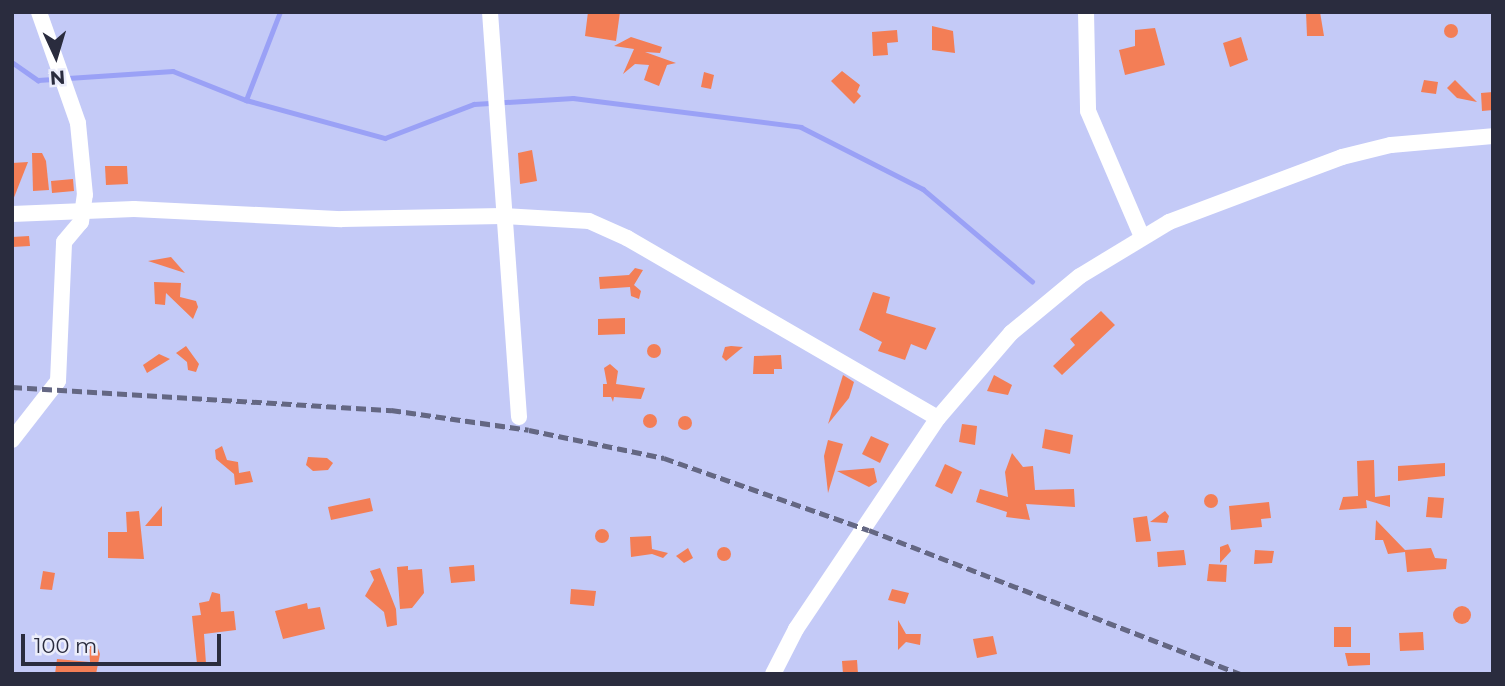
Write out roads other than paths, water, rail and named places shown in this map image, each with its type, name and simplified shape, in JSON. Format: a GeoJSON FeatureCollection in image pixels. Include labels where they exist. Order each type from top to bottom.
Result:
{"type":"FeatureCollection","features":[{"type":"Feature","properties":{"kind":"street"},"geometry":{"type":"LineString","coordinates":[[12,440],[58,381],[64,242],[81,222],[80,210],[85,195],[78,124],[39,12]]}},
{"type":"Feature","properties":{"kind":"street"},"geometry":{"type":"LineString","coordinates":[[490,12],[502,216],[519,417]]}},
{"type":"Feature","properties":{"kind":"street"},"geometry":{"type":"LineString","coordinates":[[1086,12],[1088,111],[1142,237]]}},
{"type":"Feature","properties":{"kind":"street"},"geometry":{"type":"LineString","coordinates":[[773,674],[796,629],[937,418],[1020,325],[1080,276],[1178,218],[1342,157],[1391,145],[1493,136]]}},
{"type":"Feature","properties":{"kind":"street"},"geometry":{"type":"LineString","coordinates":[[12,214],[80,210],[342,219],[502,216],[562,218],[609,229],[937,418]]}},
{"type":"Feature","properties":{"kind":"waterway"},"geometry":{"type":"LineString","coordinates":[[246,100],[280,12]]}},
{"type":"Feature","properties":{"kind":"waterway"},"geometry":{"type":"LineString","coordinates":[[12,62],[38,80],[173,71],[246,100],[385,138],[474,104],[573,98],[801,127],[923,189],[1032,281]]}},
{"type":"Feature","properties":{"kind":"railway"},"geometry":{"type":"LineString","coordinates":[[12,387],[391,410],[529,430],[664,458],[869,530],[1240,674]]}}]}
